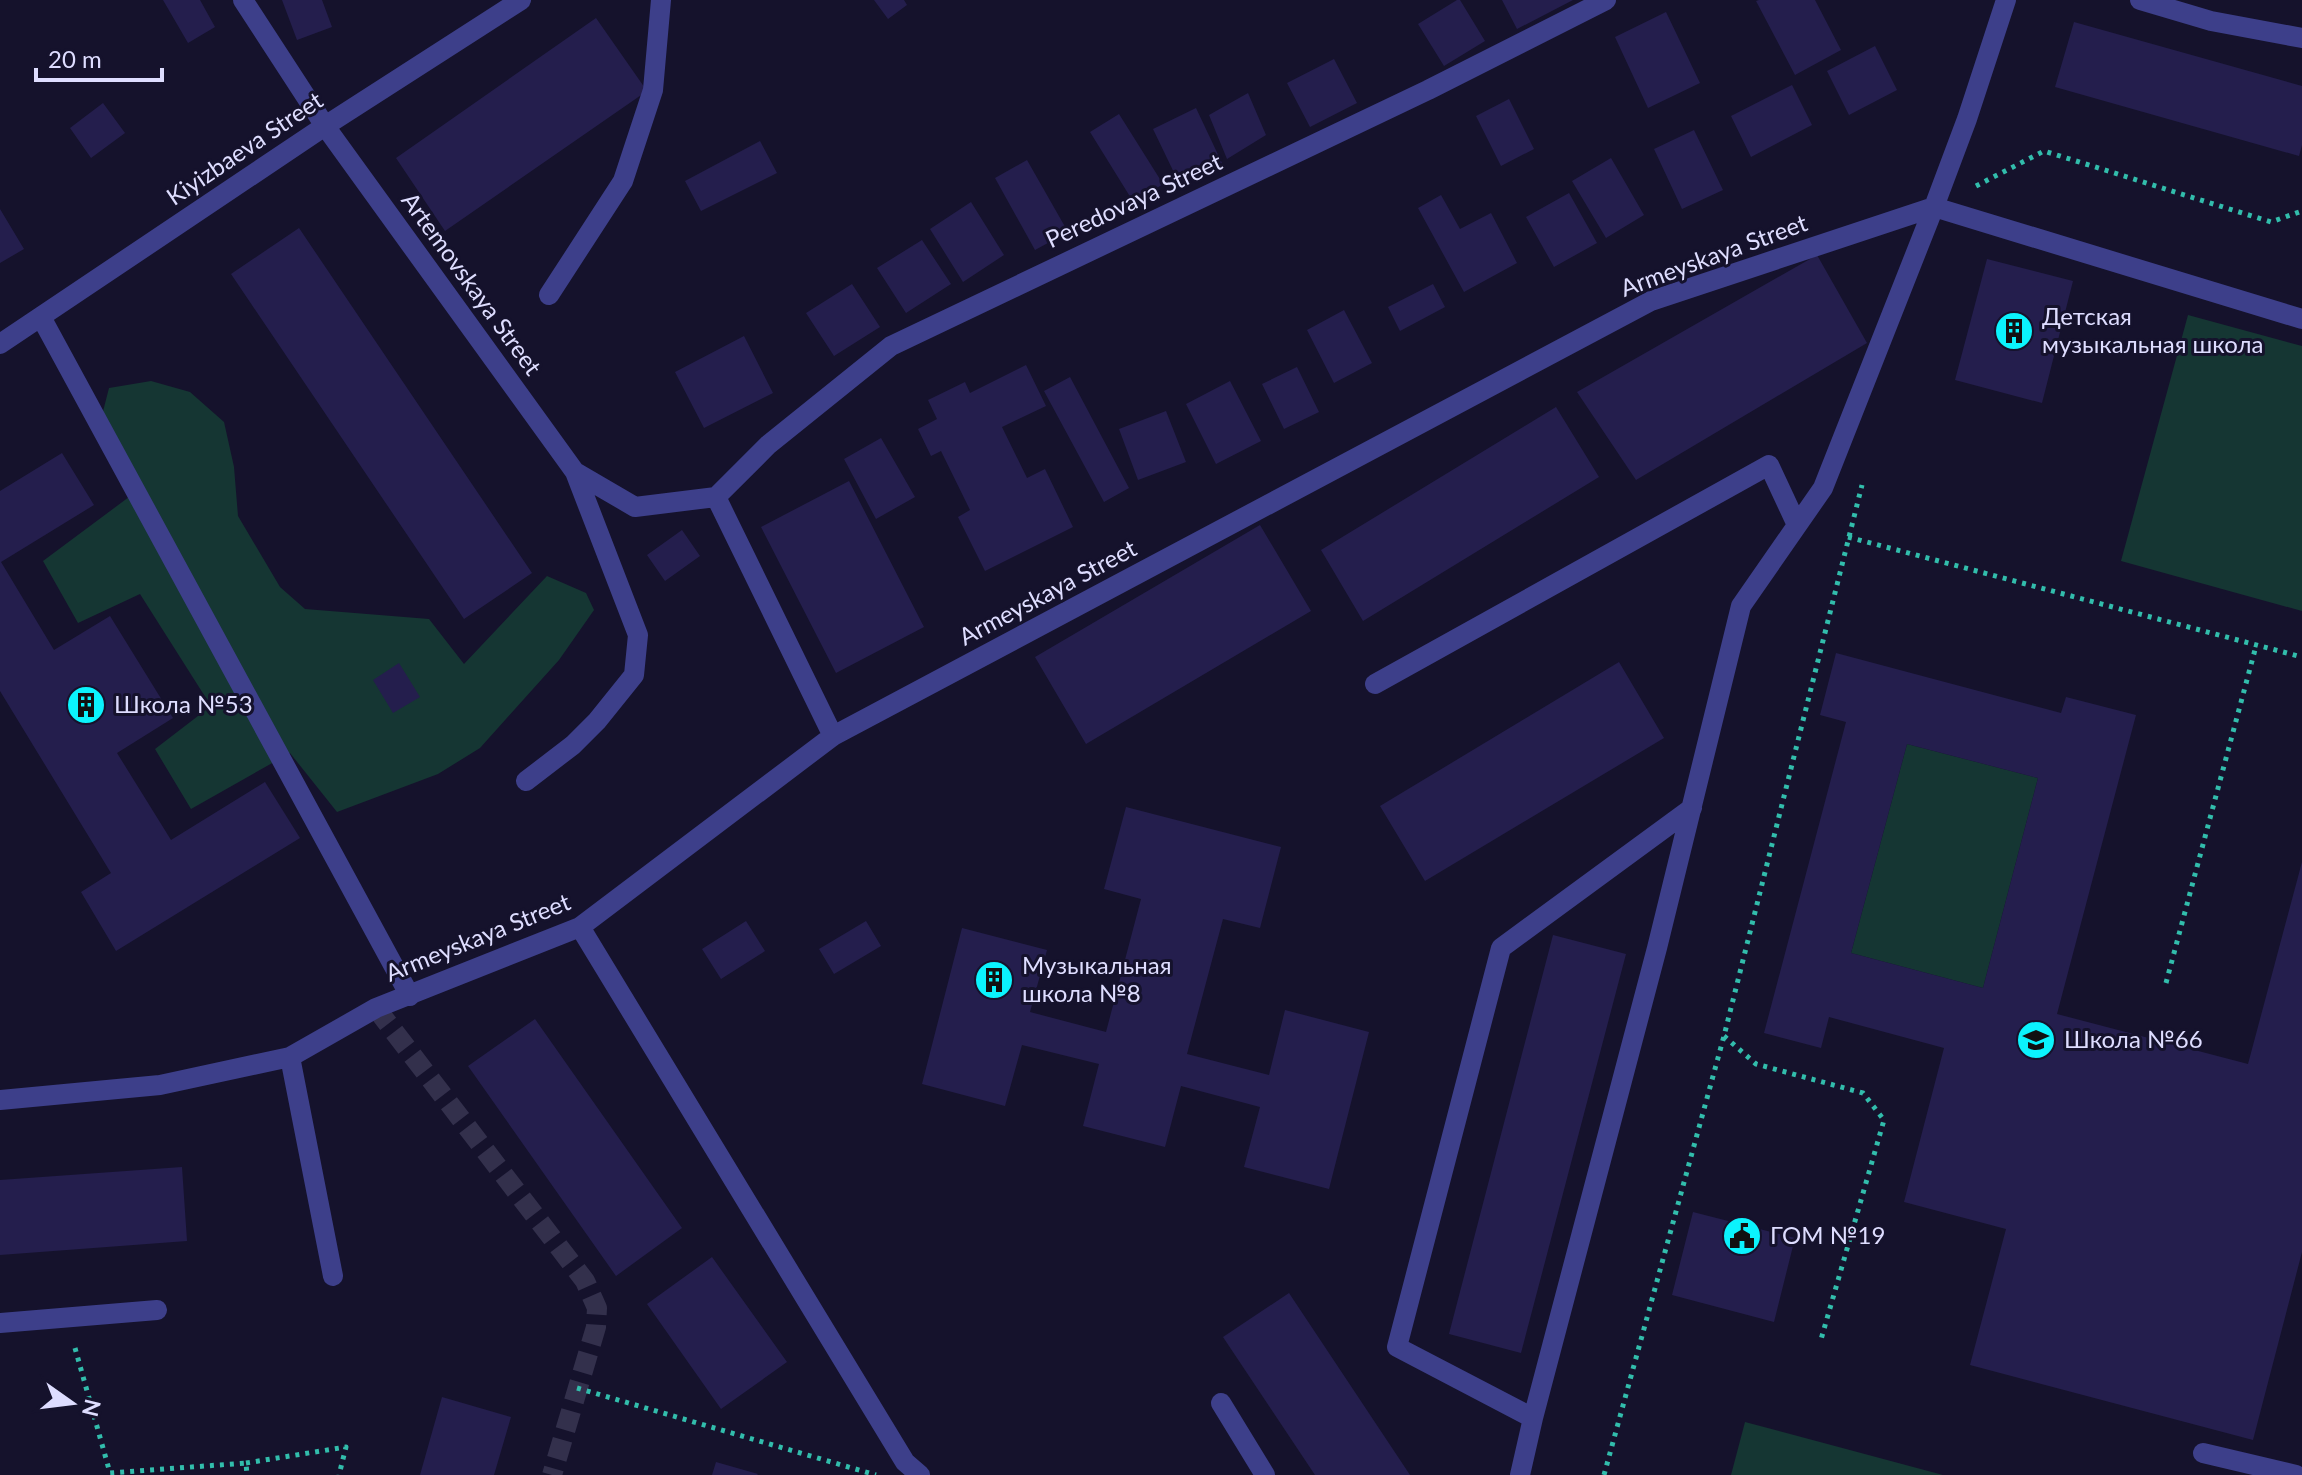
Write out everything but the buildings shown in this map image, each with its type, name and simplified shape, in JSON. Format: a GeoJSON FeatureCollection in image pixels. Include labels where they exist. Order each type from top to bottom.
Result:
{"type":"FeatureCollection","features":[{"type":"Feature","properties":{"kind":"street","name":"Artemovskaya Street"},"geometry":{"type":"LineString","coordinates":[[243,0],[325,126],[575,472],[635,507],[716,497]]}},
{"type":"Feature","properties":{"kind":"street","name":"Kiyizbaeva Street"},"geometry":{"type":"LineString","coordinates":[[0,344],[325,126],[521,0]]}},
{"type":"Feature","properties":{"kind":"street"},"geometry":{"type":"LineString","coordinates":[[549,295],[623,181],[653,90],[661,0]]}},
{"type":"Feature","properties":{"kind":"street","name":"Peredovaya Street"},"geometry":{"type":"LineString","coordinates":[[716,497],[768,445],[891,346],[1428,90],[1606,0]]}},
{"type":"Feature","properties":{"kind":"street"},"geometry":{"type":"LineString","coordinates":[[1520,1475],[1741,606],[1823,488],[1967,119],[2006,0]]}},
{"type":"Feature","properties":{"kind":"street"},"geometry":{"type":"LineString","coordinates":[[2140,0],[2211,21],[2302,38]]}},
{"type":"Feature","properties":{"kind":"street"},"geometry":{"type":"LineString","coordinates":[[1934,207],[2302,319]]}},
{"type":"Feature","properties":{"kind":"street","name":"Armeyskaya Street"},"geometry":{"type":"LineString","coordinates":[[0,1100],[160,1085],[290,1057],[376,1008],[580,927],[833,736],[1651,301],[1934,207]]}},
{"type":"Feature","properties":{"kind":"street"},"geometry":{"type":"LineString","coordinates":[[41,317],[410,996]]}},
{"type":"Feature","properties":{"kind":"street"},"geometry":{"type":"LineString","coordinates":[[1375,684],[1769,465],[1797,525]]}},
{"type":"Feature","properties":{"kind":"street"},"geometry":{"type":"LineString","coordinates":[[526,781],[573,745],[634,675],[638,635],[575,472]]}},
{"type":"Feature","properties":{"kind":"street"},"geometry":{"type":"LineString","coordinates":[[716,497],[833,736]]}},
{"type":"Feature","properties":{"kind":"street"},"geometry":{"type":"LineString","coordinates":[[1533,1418],[1397,1347],[1501,948],[1692,808]]}},
{"type":"Feature","properties":{"kind":"street"},"geometry":{"type":"LineString","coordinates":[[580,927],[905,1462],[920,1475]]}},
{"type":"Feature","properties":{"kind":"street"},"geometry":{"type":"LineString","coordinates":[[290,1057],[333,1276]]}},
{"type":"Feature","properties":{"kind":"street"},"geometry":{"type":"LineString","coordinates":[[0,1323],[157,1310]]}},
{"type":"Feature","properties":{"kind":"street"},"geometry":{"type":"LineString","coordinates":[[1221,1403],[1265,1475]]}},
{"type":"Feature","properties":{"kind":"street"},"geometry":{"type":"LineString","coordinates":[[2203,1453],[2296,1475]]}},
{"type":"Feature","properties":{"kind":"path"},"geometry":{"type":"LineString","coordinates":[[1934,207],[2044,151],[2271,222],[2302,211]]}},
{"type":"Feature","properties":{"kind":"path"},"geometry":{"type":"LineString","coordinates":[[1604,1475],[1724,1036],[1864,477]]}},
{"type":"Feature","properties":{"kind":"path"},"geometry":{"type":"LineString","coordinates":[[1848,537],[2302,657]]}},
{"type":"Feature","properties":{"kind":"path"},"geometry":{"type":"LineString","coordinates":[[2166,983],[2256,646]]}},
{"type":"Feature","properties":{"kind":"path"},"geometry":{"type":"LineString","coordinates":[[1724,1036],[1756,1064],[1863,1093],[1884,1120],[1820,1343]]}},
{"type":"Feature","properties":{"kind":"path"},"geometry":{"type":"LineString","coordinates":[[67,1318],[110,1473],[246,1463],[346,1447],[339,1475]]}},
{"type":"Feature","properties":{"kind":"path"},"geometry":{"type":"LineString","coordinates":[[577,1388],[877,1475]]}},
{"type":"Feature","properties":{"kind":"path"},"geometry":{"type":"LineString","coordinates":[[246,1463],[247,1475]]}},
{"type":"Feature","properties":{"kind":"green space"},"geometry":{"type":"Polygon","coordinates":[[[2188,315],[2302,346],[2302,611],[2121,561],[2188,315]]]}},
{"type":"Feature","properties":{"kind":"green space"},"geometry":{"type":"Polygon","coordinates":[[[151,381],[190,392],[224,422],[234,467],[238,516],[280,587],[305,609],[429,619],[464,664],[547,576],[586,593],[594,610],[559,660],[480,748],[438,774],[337,812],[290,753],[191,809],[155,749],[211,706],[140,594],[78,623],[43,561],[133,494],[98,431],[109,388],[151,381]]]}},
{"type":"Feature","properties":{"kind":"green space"},"geometry":{"type":"Polygon","coordinates":[[[1907,744],[2038,778],[1983,988],[1851,953],[1907,744]]]}},
{"type":"Feature","properties":{"kind":"green space"},"geometry":{"type":"Polygon","coordinates":[[[1745,1422],[1943,1475],[1731,1475],[1745,1422]]]}},
{"type":"Feature","properties":{"kind":"tunnel"},"geometry":{"type":"LineString","coordinates":[[376,1008],[585,1281],[597,1308],[596,1327],[552,1475]]}},
{"type":"Feature","properties":{"kind":"place","name":"Детская музыкальная школа"},"geometry":{"type":"Point","coordinates":[2014,331]}},
{"type":"Feature","properties":{"kind":"place","name":"Школа №53"},"geometry":{"type":"Point","coordinates":[86,705]}},
{"type":"Feature","properties":{"kind":"place","name":"Музыкальная школа №8"},"geometry":{"type":"Point","coordinates":[994,980]}},
{"type":"Feature","properties":{"kind":"place","name":"Школа №66"},"geometry":{"type":"Point","coordinates":[2036,1040]}},
{"type":"Feature","properties":{"kind":"place","name":"ГОМ №19"},"geometry":{"type":"Point","coordinates":[1742,1236]}}]}
